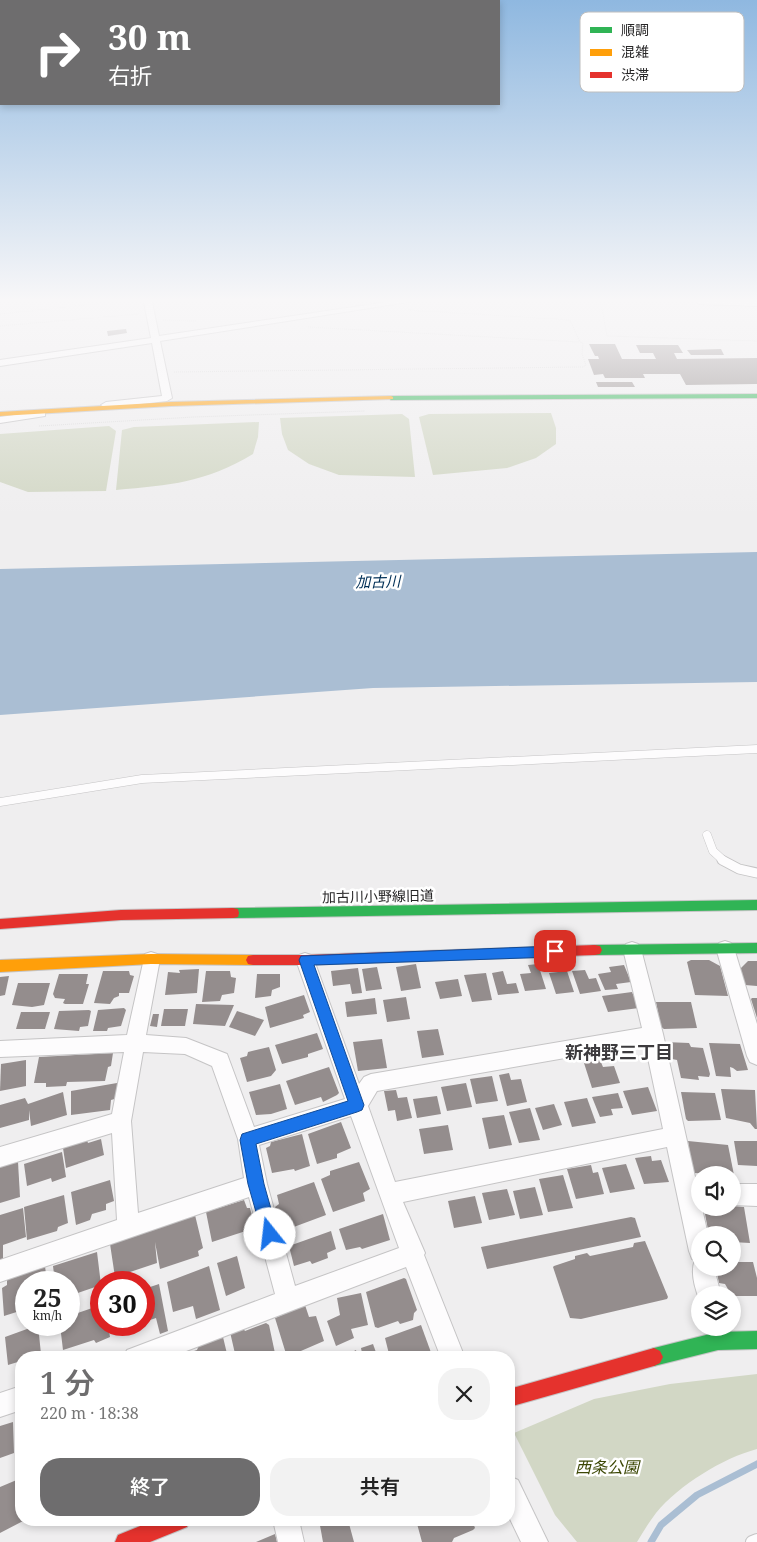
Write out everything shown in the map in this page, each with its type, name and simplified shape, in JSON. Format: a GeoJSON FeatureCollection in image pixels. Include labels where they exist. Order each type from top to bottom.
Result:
{"type":"FeatureCollection","features":[{"type":"Feature","properties":{"kind":"street"},"geometry":{"type":"LineString","coordinates":[[0,420],[166,398],[161,374]]}},
{"type":"Feature","properties":{"kind":"street"},"geometry":{"type":"LineString","coordinates":[[0,414],[171,404],[339,398],[757,396]]}},
{"type":"Feature","properties":{"kind":"street","name":"加古川小野線旧道"},"geometry":{"type":"LineString","coordinates":[[0,924],[121,915],[757,905]]}},
{"type":"Feature","properties":{"kind":"street"},"geometry":{"type":"LineString","coordinates":[[724,948],[756,1046]]}},
{"type":"Feature","properties":{"kind":"street"},"geometry":{"type":"LineString","coordinates":[[0,966],[151,959],[305,960],[632,949],[757,948]]}},
{"type":"Feature","properties":{"kind":"street"},"geometry":{"type":"LineString","coordinates":[[632,949],[653,1034],[674,1136],[691,1185]]}},
{"type":"Feature","properties":{"kind":"street"},"geometry":{"type":"LineString","coordinates":[[128,1227],[121,1121],[151,959]]}},
{"type":"Feature","properties":{"kind":"street"},"geometry":{"type":"LineString","coordinates":[[305,960],[389,1194],[414,1253],[450,1351]]}},
{"type":"Feature","properties":{"kind":"street"},"geometry":{"type":"LineString","coordinates":[[248,1140],[357,1105],[372,1083],[653,1034]]}},
{"type":"Feature","properties":{"kind":"street"},"geometry":{"type":"LineString","coordinates":[[0,1049],[136,1043],[186,1046],[220,1060],[248,1140],[256,1184],[288,1300]]}},
{"type":"Feature","properties":{"kind":"street"},"geometry":{"type":"LineString","coordinates":[[0,1157],[121,1121]]}},
{"type":"Feature","properties":{"kind":"street"},"geometry":{"type":"LineString","coordinates":[[389,1194],[674,1136]]}},
{"type":"Feature","properties":{"kind":"street"},"geometry":{"type":"LineString","coordinates":[[0,1271],[256,1184]]}},
{"type":"Feature","properties":{"kind":"street"},"geometry":{"type":"LineString","coordinates":[[741,1194],[757,1195]]}},
{"type":"Feature","properties":{"kind":"street"},"geometry":{"type":"LineString","coordinates":[[153,1351],[414,1253]]}},
{"type":"Feature","properties":{"kind":"street"},"geometry":{"type":"LineString","coordinates":[[515,1396],[616,1367],[711,1336]]}},
{"type":"Feature","properties":{"kind":"street"},"geometry":{"type":"LineString","coordinates":[[730,1336],[757,1340]]}},
{"type":"Feature","properties":{"kind":"street"},"geometry":{"type":"LineString","coordinates":[[0,1405],[15,1400]]}},
{"type":"Feature","properties":{"kind":"street"},"geometry":{"type":"LineString","coordinates":[[515,1501],[535,1542]]}},
{"type":"Feature","properties":{"kind":"street"},"geometry":{"type":"LineString","coordinates":[[135,1535],[162,1526]]}},
{"type":"Feature","properties":{"kind":"street"},"geometry":{"type":"LineString","coordinates":[[287,1526],[291,1542]]}},
{"type":"Feature","properties":{"kind":"lane"},"geometry":{"type":"LineString","coordinates":[[0,802],[142,779],[757,749]]}},
{"type":"Feature","properties":{"kind":"lane"},"geometry":{"type":"LineString","coordinates":[[707,835],[713,851],[726,862],[748,873],[757,873]]}},
{"type":"Feature","properties":{"kind":"lane"},"geometry":{"type":"LineString","coordinates":[[752,1542],[757,1540]]}},
{"type":"Feature","properties":{"kind":"path"},"geometry":{"type":"LineString","coordinates":[[36,426],[194,417],[373,411]]}},
{"type":"Feature","properties":{"kind":"green space"},"geometry":{"type":"Polygon","coordinates":[[[551,413],[556,428],[556,444],[536,458],[507,468],[433,475],[419,417],[429,414],[551,413]]]}},
{"type":"Feature","properties":{"kind":"green space"},"geometry":{"type":"Polygon","coordinates":[[[402,414],[409,419],[415,477],[339,475],[309,464],[288,450],[282,434],[280,418],[402,414]]]}},
{"type":"Feature","properties":{"kind":"green space"},"geometry":{"type":"Polygon","coordinates":[[[259,422],[258,437],[253,454],[235,464],[203,477],[187,481],[116,490],[122,430],[134,427],[259,422]]]}},
{"type":"Feature","properties":{"kind":"green space"},"geometry":{"type":"Polygon","coordinates":[[[109,426],[116,431],[106,491],[28,492],[0,482],[0,434],[109,426]]]}},
{"type":"Feature","properties":{"kind":"green space","name":"西条公園"},"geometry":{"type":"Polygon","coordinates":[[[757,1374],[757,1449],[716,1466],[677,1492],[648,1523],[637,1542],[577,1542],[555,1515],[515,1433],[594,1399],[670,1384],[757,1374]]]}},
{"type":"Feature","properties":{"kind":"water","name":"加古川"},"geometry":{"type":"Polygon","coordinates":[[[757,552],[757,682],[373,688],[0,715],[0,569],[757,552]]]}},
{"type":"Feature","properties":{"kind":"building"},"geometry":{"type":"Polygon","coordinates":[[[594,374],[757,374],[757,384],[686,385],[680,374],[643,374],[645,378],[605,378],[603,374],[594,374]]]}},
{"type":"Feature","properties":{"kind":"building"},"geometry":{"type":"Polygon","coordinates":[[[596,382],[632,382],[635,387],[598,387],[596,382]]]}},
{"type":"Feature","properties":{"kind":"building"},"geometry":{"type":"Polygon","coordinates":[[[691,960],[709,960],[720,966],[728,996],[695,995],[687,962],[691,960]]]}},
{"type":"Feature","properties":{"kind":"building"},"geometry":{"type":"Polygon","coordinates":[[[748,961],[757,961],[757,986],[745,985],[740,969],[748,961]]]}},
{"type":"Feature","properties":{"kind":"building"},"geometry":{"type":"Polygon","coordinates":[[[416,964],[421,988],[401,991],[396,967],[416,964]]]}},
{"type":"Feature","properties":{"kind":"building"},"geometry":{"type":"Polygon","coordinates":[[[538,964],[546,989],[525,991],[520,974],[531,973],[528,965],[538,964]]]}},
{"type":"Feature","properties":{"kind":"building"},"geometry":{"type":"Polygon","coordinates":[[[624,965],[631,982],[616,984],[618,989],[605,990],[598,974],[611,972],[609,967],[624,965]]]}},
{"type":"Feature","properties":{"kind":"building"},"geometry":{"type":"Polygon","coordinates":[[[377,967],[382,989],[366,991],[362,969],[377,967]]]}},
{"type":"Feature","properties":{"kind":"building"},"geometry":{"type":"Polygon","coordinates":[[[358,968],[362,993],[352,994],[350,984],[333,986],[331,971],[358,968]]]}},
{"type":"Feature","properties":{"kind":"building"},"geometry":{"type":"Polygon","coordinates":[[[199,969],[197,993],[165,995],[168,972],[180,973],[179,970],[199,969]]]}},
{"type":"Feature","properties":{"kind":"building"},"geometry":{"type":"Polygon","coordinates":[[[585,970],[589,979],[596,978],[601,991],[580,994],[572,971],[585,970]]]}},
{"type":"Feature","properties":{"kind":"building"},"geometry":{"type":"Polygon","coordinates":[[[103,971],[129,971],[130,975],[134,976],[129,993],[119,993],[119,996],[114,998],[110,1004],[94,1003],[103,971]]]}},
{"type":"Feature","properties":{"kind":"building"},"geometry":{"type":"Polygon","coordinates":[[[206,971],[230,971],[231,977],[236,978],[234,993],[222,995],[220,1001],[202,1002],[206,971]]]}},
{"type":"Feature","properties":{"kind":"building"},"geometry":{"type":"Polygon","coordinates":[[[503,971],[507,984],[516,983],[519,993],[498,995],[492,973],[503,971]]]}},
{"type":"Feature","properties":{"kind":"building"},"geometry":{"type":"Polygon","coordinates":[[[567,971],[574,992],[556,994],[549,973],[567,971]]]}},
{"type":"Feature","properties":{"kind":"building"},"geometry":{"type":"Polygon","coordinates":[[[486,973],[492,1000],[472,1002],[464,975],[486,973]]]}},
{"type":"Feature","properties":{"kind":"building"},"geometry":{"type":"Polygon","coordinates":[[[59,974],[88,974],[86,984],[89,984],[83,1004],[65,1004],[63,1003],[65,999],[55,998],[53,994],[59,974]]]}},
{"type":"Feature","properties":{"kind":"building"},"geometry":{"type":"Polygon","coordinates":[[[257,974],[280,974],[280,987],[272,990],[271,996],[255,998],[257,974]]]}},
{"type":"Feature","properties":{"kind":"building"},"geometry":{"type":"Polygon","coordinates":[[[9,976],[5,995],[0,996],[0,977],[9,976]]]}},
{"type":"Feature","properties":{"kind":"building"},"geometry":{"type":"Polygon","coordinates":[[[458,979],[462,996],[440,999],[435,982],[458,979]]]}},
{"type":"Feature","properties":{"kind":"building"},"geometry":{"type":"Polygon","coordinates":[[[18,983],[50,983],[44,1005],[32,1007],[12,1005],[18,983]]]}},
{"type":"Feature","properties":{"kind":"building"},"geometry":{"type":"Polygon","coordinates":[[[632,992],[639,1008],[608,1012],[602,996],[632,992]]]}},
{"type":"Feature","properties":{"kind":"building"},"geometry":{"type":"Polygon","coordinates":[[[304,995],[310,1012],[303,1015],[304,1018],[270,1028],[265,1007],[304,995]]]}},
{"type":"Feature","properties":{"kind":"building"},"geometry":{"type":"Polygon","coordinates":[[[406,997],[410,1019],[387,1022],[383,1000],[406,997]]]}},
{"type":"Feature","properties":{"kind":"building"},"geometry":{"type":"Polygon","coordinates":[[[375,998],[377,1014],[347,1017],[345,1002],[375,998]]]}},
{"type":"Feature","properties":{"kind":"building"},"geometry":{"type":"Polygon","coordinates":[[[757,998],[757,1018],[751,999],[757,998]]]}},
{"type":"Feature","properties":{"kind":"building"},"geometry":{"type":"Polygon","coordinates":[[[656,1002],[691,1002],[697,1028],[664,1029],[661,1027],[656,1002]]]}},
{"type":"Feature","properties":{"kind":"building"},"geometry":{"type":"Polygon","coordinates":[[[196,1004],[234,1005],[225,1026],[193,1024],[196,1004]]]}},
{"type":"Feature","properties":{"kind":"building"},"geometry":{"type":"Polygon","coordinates":[[[124,1008],[126,1010],[121,1026],[108,1028],[107,1031],[93,1031],[98,1010],[124,1008]]]}},
{"type":"Feature","properties":{"kind":"building"},"geometry":{"type":"Polygon","coordinates":[[[164,1009],[188,1009],[185,1026],[161,1026],[164,1009]]]}},
{"type":"Feature","properties":{"kind":"building"},"geometry":{"type":"Polygon","coordinates":[[[59,1011],[91,1011],[88,1026],[80,1027],[79,1031],[54,1029],[59,1011]]]}},
{"type":"Feature","properties":{"kind":"building"},"geometry":{"type":"Polygon","coordinates":[[[237,1011],[264,1020],[255,1036],[229,1027],[237,1011]]]}},
{"type":"Feature","properties":{"kind":"building"},"geometry":{"type":"Polygon","coordinates":[[[21,1012],[50,1012],[45,1029],[16,1029],[21,1012]]]}},
{"type":"Feature","properties":{"kind":"building"},"geometry":{"type":"Polygon","coordinates":[[[153,1014],[159,1014],[157,1027],[150,1026],[153,1014]]]}},
{"type":"Feature","properties":{"kind":"building"},"geometry":{"type":"Polygon","coordinates":[[[438,1029],[444,1055],[422,1058],[417,1031],[438,1029]]]}},
{"type":"Feature","properties":{"kind":"building"},"geometry":{"type":"Polygon","coordinates":[[[317,1033],[323,1049],[308,1054],[308,1057],[282,1064],[275,1045],[317,1033]]]}},
{"type":"Feature","properties":{"kind":"building"},"geometry":{"type":"Polygon","coordinates":[[[382,1039],[387,1068],[358,1071],[353,1042],[382,1039]]]}},
{"type":"Feature","properties":{"kind":"building"},"geometry":{"type":"Polygon","coordinates":[[[665,1042],[689,1043],[691,1047],[703,1048],[710,1074],[709,1077],[698,1076],[699,1080],[681,1078],[677,1060],[667,1058],[665,1042]]]}},
{"type":"Feature","properties":{"kind":"building"},"geometry":{"type":"Polygon","coordinates":[[[709,1043],[740,1044],[748,1070],[737,1071],[730,1067],[731,1077],[716,1076],[709,1043]]]}},
{"type":"Feature","properties":{"kind":"building"},"geometry":{"type":"Polygon","coordinates":[[[269,1047],[276,1070],[271,1076],[247,1082],[240,1058],[247,1056],[248,1052],[269,1047]]]}},
{"type":"Feature","properties":{"kind":"building"},"geometry":{"type":"Polygon","coordinates":[[[113,1053],[111,1066],[108,1067],[105,1081],[67,1082],[66,1086],[46,1087],[46,1083],[34,1083],[39,1057],[113,1053]]]}},
{"type":"Feature","properties":{"kind":"building"},"geometry":{"type":"Polygon","coordinates":[[[26,1060],[26,1086],[0,1091],[1,1064],[26,1060]]]}},
{"type":"Feature","properties":{"kind":"building"},"geometry":{"type":"Polygon","coordinates":[[[600,1060],[603,1067],[614,1066],[620,1083],[592,1088],[584,1063],[600,1060]]]}},
{"type":"Feature","properties":{"kind":"building"},"geometry":{"type":"Polygon","coordinates":[[[329,1067],[339,1093],[323,1102],[321,1097],[295,1105],[286,1081],[329,1067]]]}},
{"type":"Feature","properties":{"kind":"building"},"geometry":{"type":"Polygon","coordinates":[[[509,1073],[511,1080],[521,1079],[527,1102],[507,1106],[499,1075],[509,1073]]]}},
{"type":"Feature","properties":{"kind":"building"},"geometry":{"type":"Polygon","coordinates":[[[492,1076],[498,1101],[476,1104],[470,1079],[492,1076]]]}},
{"type":"Feature","properties":{"kind":"building"},"geometry":{"type":"Polygon","coordinates":[[[117,1083],[118,1098],[111,1100],[110,1110],[71,1115],[71,1091],[117,1083]]]}},
{"type":"Feature","properties":{"kind":"building"},"geometry":{"type":"Polygon","coordinates":[[[466,1083],[472,1107],[447,1111],[441,1087],[466,1083]]]}},
{"type":"Feature","properties":{"kind":"building"},"geometry":{"type":"Polygon","coordinates":[[[280,1084],[287,1109],[271,1114],[256,1115],[249,1092],[280,1084]]]}},
{"type":"Feature","properties":{"kind":"building"},"geometry":{"type":"Polygon","coordinates":[[[648,1087],[657,1111],[632,1115],[623,1091],[648,1087]]]}},
{"type":"Feature","properties":{"kind":"building"},"geometry":{"type":"Polygon","coordinates":[[[721,1089],[755,1090],[757,1129],[750,1123],[726,1118],[721,1089]]]}},
{"type":"Feature","properties":{"kind":"building"},"geometry":{"type":"Polygon","coordinates":[[[396,1090],[398,1098],[407,1097],[412,1118],[397,1121],[395,1110],[388,1111],[384,1091],[396,1090]]]}},
{"type":"Feature","properties":{"kind":"building"},"geometry":{"type":"Polygon","coordinates":[[[63,1092],[67,1115],[31,1126],[29,1110],[29,1120],[0,1128],[0,1105],[25,1098],[28,1104],[63,1092]]]}},
{"type":"Feature","properties":{"kind":"building"},"geometry":{"type":"Polygon","coordinates":[[[681,1092],[715,1093],[721,1120],[688,1121],[681,1092]]]}},
{"type":"Feature","properties":{"kind":"building"},"geometry":{"type":"Polygon","coordinates":[[[618,1093],[623,1108],[611,1109],[613,1115],[600,1117],[592,1097],[618,1093]]]}},
{"type":"Feature","properties":{"kind":"building"},"geometry":{"type":"Polygon","coordinates":[[[437,1096],[441,1114],[417,1118],[413,1099],[437,1096]]]}},
{"type":"Feature","properties":{"kind":"building"},"geometry":{"type":"Polygon","coordinates":[[[587,1098],[596,1123],[572,1127],[564,1102],[587,1098]]]}},
{"type":"Feature","properties":{"kind":"building"},"geometry":{"type":"Polygon","coordinates":[[[554,1104],[562,1125],[543,1130],[535,1108],[554,1104]]]}},
{"type":"Feature","properties":{"kind":"building"},"geometry":{"type":"Polygon","coordinates":[[[530,1108],[540,1140],[519,1143],[509,1112],[530,1108]]]}},
{"type":"Feature","properties":{"kind":"building"},"geometry":{"type":"Polygon","coordinates":[[[504,1115],[512,1145],[489,1149],[482,1118],[504,1115]]]}},
{"type":"Feature","properties":{"kind":"building"},"geometry":{"type":"Polygon","coordinates":[[[341,1122],[351,1148],[337,1154],[337,1158],[317,1164],[308,1134],[341,1122]]]}},
{"type":"Feature","properties":{"kind":"building"},"geometry":{"type":"Polygon","coordinates":[[[448,1125],[453,1150],[424,1154],[419,1129],[448,1125]]]}},
{"type":"Feature","properties":{"kind":"building"},"geometry":{"type":"Polygon","coordinates":[[[302,1134],[310,1166],[295,1171],[294,1169],[272,1173],[266,1148],[270,1146],[271,1142],[302,1134]]]}},
{"type":"Feature","properties":{"kind":"building"},"geometry":{"type":"Polygon","coordinates":[[[101,1139],[104,1155],[66,1168],[63,1148],[87,1140],[88,1143],[101,1139]]]}},
{"type":"Feature","properties":{"kind":"building"},"geometry":{"type":"Polygon","coordinates":[[[688,1141],[728,1145],[732,1166],[692,1166],[688,1141]]]}},
{"type":"Feature","properties":{"kind":"building"},"geometry":{"type":"Polygon","coordinates":[[[734,1141],[757,1141],[757,1166],[738,1165],[734,1141]]]}},
{"type":"Feature","properties":{"kind":"building"},"geometry":{"type":"Polygon","coordinates":[[[62,1152],[66,1177],[52,1182],[51,1178],[27,1186],[24,1164],[62,1152]]]}},
{"type":"Feature","properties":{"kind":"building"},"geometry":{"type":"Polygon","coordinates":[[[651,1156],[652,1161],[661,1160],[669,1182],[644,1184],[635,1158],[651,1156]]]}},
{"type":"Feature","properties":{"kind":"building"},"geometry":{"type":"Polygon","coordinates":[[[18,1162],[20,1197],[0,1203],[0,1167],[18,1162]]]}},
{"type":"Feature","properties":{"kind":"building"},"geometry":{"type":"Polygon","coordinates":[[[359,1162],[370,1189],[363,1193],[365,1201],[333,1212],[321,1179],[330,1175],[330,1171],[359,1162]]]}},
{"type":"Feature","properties":{"kind":"building"},"geometry":{"type":"Polygon","coordinates":[[[626,1164],[635,1189],[610,1193],[602,1168],[626,1164]]]}},
{"type":"Feature","properties":{"kind":"building"},"geometry":{"type":"Polygon","coordinates":[[[591,1165],[593,1173],[598,1172],[604,1194],[576,1199],[567,1169],[591,1165]]]}},
{"type":"Feature","properties":{"kind":"building"},"geometry":{"type":"Polygon","coordinates":[[[563,1175],[573,1208],[548,1212],[539,1179],[563,1175]]]}},
{"type":"Feature","properties":{"kind":"building"},"geometry":{"type":"Polygon","coordinates":[[[110,1180],[114,1201],[106,1204],[106,1210],[92,1214],[90,1220],[76,1225],[71,1192],[110,1180]]]}},
{"type":"Feature","properties":{"kind":"building"},"geometry":{"type":"Polygon","coordinates":[[[314,1182],[326,1215],[283,1231],[275,1207],[279,1204],[277,1195],[314,1182]]]}},
{"type":"Feature","properties":{"kind":"building"},"geometry":{"type":"Polygon","coordinates":[[[535,1187],[543,1215],[520,1219],[513,1191],[535,1187]]]}},
{"type":"Feature","properties":{"kind":"building"},"geometry":{"type":"Polygon","coordinates":[[[507,1189],[515,1215],[489,1220],[482,1193],[507,1189]]]}},
{"type":"Feature","properties":{"kind":"building"},"geometry":{"type":"Polygon","coordinates":[[[64,1195],[68,1223],[58,1227],[57,1231],[27,1240],[24,1207],[64,1195]]]}},
{"type":"Feature","properties":{"kind":"building"},"geometry":{"type":"Polygon","coordinates":[[[475,1196],[482,1223],[454,1228],[448,1201],[475,1196]]]}},
{"type":"Feature","properties":{"kind":"building"},"geometry":{"type":"Polygon","coordinates":[[[244,1200],[247,1208],[250,1208],[255,1228],[212,1242],[206,1212],[244,1200]]]}},
{"type":"Feature","properties":{"kind":"building"},"geometry":{"type":"Polygon","coordinates":[[[741,1207],[744,1207],[750,1243],[741,1242],[741,1226],[707,1226],[705,1216],[741,1216],[741,1207]]]}},
{"type":"Feature","properties":{"kind":"building"},"geometry":{"type":"Polygon","coordinates":[[[23,1208],[26,1237],[3,1245],[3,1260],[0,1261],[0,1215],[23,1208]]]}},
{"type":"Feature","properties":{"kind":"building"},"geometry":{"type":"Polygon","coordinates":[[[383,1214],[390,1240],[362,1249],[360,1247],[346,1250],[339,1229],[383,1214]]]}},
{"type":"Feature","properties":{"kind":"building"},"geometry":{"type":"Polygon","coordinates":[[[195,1215],[203,1248],[198,1251],[199,1256],[160,1269],[155,1242],[157,1263],[133,1271],[114,1271],[110,1244],[195,1215]]]}},
{"type":"Feature","properties":{"kind":"building"},"geometry":{"type":"Polygon","coordinates":[[[631,1217],[635,1218],[641,1237],[487,1269],[481,1247],[631,1217]]]}},
{"type":"Feature","properties":{"kind":"building"},"geometry":{"type":"Polygon","coordinates":[[[331,1231],[336,1249],[327,1253],[328,1258],[312,1264],[310,1261],[294,1266],[289,1246],[331,1231]]]}},
{"type":"Feature","properties":{"kind":"building"},"geometry":{"type":"Polygon","coordinates":[[[645,1241],[668,1297],[667,1299],[581,1319],[570,1318],[553,1267],[575,1259],[575,1256],[587,1253],[590,1256],[633,1247],[634,1243],[645,1241]]]}},
{"type":"Feature","properties":{"kind":"building"},"geometry":{"type":"Polygon","coordinates":[[[97,1252],[99,1271],[90,1271],[90,1289],[80,1292],[80,1271],[54,1271],[53,1266],[97,1252]]]}},
{"type":"Feature","properties":{"kind":"building"},"geometry":{"type":"Polygon","coordinates":[[[237,1256],[245,1288],[226,1296],[217,1263],[237,1256]]]}},
{"type":"Feature","properties":{"kind":"building"},"geometry":{"type":"Polygon","coordinates":[[[741,1262],[753,1262],[757,1278],[757,1296],[741,1296],[741,1286],[726,1286],[719,1283],[718,1276],[741,1276],[741,1262]]]}},
{"type":"Feature","properties":{"kind":"building"},"geometry":{"type":"Polygon","coordinates":[[[45,1266],[46,1271],[29,1271],[45,1266]]]}},
{"type":"Feature","properties":{"kind":"building"},"geometry":{"type":"Polygon","coordinates":[[[209,1266],[220,1310],[196,1319],[193,1306],[173,1312],[167,1282],[209,1266]]]}},
{"type":"Feature","properties":{"kind":"building"},"geometry":{"type":"Polygon","coordinates":[[[15,1275],[15,1312],[4,1316],[2,1288],[7,1285],[7,1278],[15,1275]]]}},
{"type":"Feature","properties":{"kind":"building"},"geometry":{"type":"Polygon","coordinates":[[[404,1278],[417,1310],[414,1313],[413,1320],[400,1324],[398,1321],[378,1328],[375,1327],[366,1292],[404,1278]]]}},
{"type":"Feature","properties":{"kind":"building"},"geometry":{"type":"Polygon","coordinates":[[[159,1284],[168,1331],[160,1334],[155,1318],[155,1285],[159,1284]]]}},
{"type":"Feature","properties":{"kind":"building"},"geometry":{"type":"Polygon","coordinates":[[[361,1293],[368,1325],[351,1329],[354,1338],[336,1346],[327,1321],[340,1315],[337,1298],[361,1293]]]}},
{"type":"Feature","properties":{"kind":"building"},"geometry":{"type":"Polygon","coordinates":[[[305,1305],[309,1317],[316,1316],[324,1341],[301,1351],[285,1351],[275,1318],[305,1305]]]}},
{"type":"Feature","properties":{"kind":"building"},"geometry":{"type":"Polygon","coordinates":[[[90,1309],[90,1336],[110,1337],[96,1343],[94,1340],[63,1350],[61,1336],[80,1336],[80,1312],[90,1309]]]}},
{"type":"Feature","properties":{"kind":"building"},"geometry":{"type":"Polygon","coordinates":[[[266,1323],[269,1325],[275,1351],[234,1351],[230,1332],[242,1327],[245,1331],[266,1323]]]}},
{"type":"Feature","properties":{"kind":"building"},"geometry":{"type":"Polygon","coordinates":[[[421,1325],[430,1351],[388,1351],[385,1338],[421,1325]]]}},
{"type":"Feature","properties":{"kind":"building"},"geometry":{"type":"Polygon","coordinates":[[[15,1333],[15,1336],[39,1336],[41,1351],[15,1351],[15,1363],[8,1365],[5,1337],[15,1333]]]}},
{"type":"Feature","properties":{"kind":"building"},"geometry":{"type":"Polygon","coordinates":[[[223,1337],[226,1351],[194,1351],[197,1350],[199,1345],[223,1337]]]}},
{"type":"Feature","properties":{"kind":"building"},"geometry":{"type":"Polygon","coordinates":[[[373,1344],[376,1351],[362,1351],[361,1348],[373,1344]]]}},
{"type":"Feature","properties":{"kind":"building"},"geometry":{"type":"Polygon","coordinates":[[[13,1422],[14,1453],[0,1458],[0,1426],[13,1422]]]}},
{"type":"Feature","properties":{"kind":"building"},"geometry":{"type":"Polygon","coordinates":[[[15,1481],[15,1525],[0,1533],[0,1487],[15,1481]]]}},
{"type":"Feature","properties":{"kind":"building"},"geometry":{"type":"Polygon","coordinates":[[[320,1526],[350,1526],[354,1542],[323,1542],[320,1526]]]}},
{"type":"Feature","properties":{"kind":"building"},"geometry":{"type":"Polygon","coordinates":[[[418,1526],[474,1526],[475,1528],[454,1538],[452,1542],[422,1542],[418,1526]]]}},
{"type":"Feature","properties":{"kind":"building"},"geometry":{"type":"Polygon","coordinates":[[[275,1534],[277,1542],[256,1542],[275,1534]]]}},
{"type":"Feature","properties":{"kind":"waterway"},"geometry":{"type":"LineString","coordinates":[[651,1542],[661,1525],[697,1495],[757,1464]]}},
{"type":"Feature","properties":{"kind":"traffic: fast"},"geometry":{"type":"LineString","coordinates":[[391,398],[757,396]]}},
{"type":"Feature","properties":{"kind":"traffic: fast"},"geometry":{"type":"LineString","coordinates":[[233,913],[757,905]]}},
{"type":"Feature","properties":{"kind":"traffic: fast"},"geometry":{"type":"LineString","coordinates":[[595,950],[757,948]]}},
{"type":"Feature","properties":{"kind":"traffic: fast"},"geometry":{"type":"LineString","coordinates":[[654,1357],[718,1341],[757,1340]]}},
{"type":"Feature","properties":{"kind":"traffic: slow"},"geometry":{"type":"LineString","coordinates":[[0,414],[171,404],[391,398]]}},
{"type":"Feature","properties":{"kind":"traffic: slow"},"geometry":{"type":"LineString","coordinates":[[0,966],[151,959],[253,960]]}},
{"type":"Feature","properties":{"kind":"traffic: jam"},"geometry":{"type":"LineString","coordinates":[[0,924],[121,915],[233,913]]}},
{"type":"Feature","properties":{"kind":"traffic: jam"},"geometry":{"type":"LineString","coordinates":[[253,960],[305,960],[595,950]]}},
{"type":"Feature","properties":{"kind":"traffic: jam"},"geometry":{"type":"LineString","coordinates":[[515,1396],[654,1357]]}},
{"type":"Feature","properties":{"kind":"traffic: jam"},"geometry":{"type":"LineString","coordinates":[[125,1542],[165,1526]]}},
{"type":"Feature","properties":{"kind":"district","name":"新神野三丁目"},"geometry":{"type":"Point","coordinates":[619,1052]}},
{"type":"Feature","properties":{"kind":"route"},"geometry":{"type":"LineString","coordinates":[[270,1234],[256,1184],[248,1140],[357,1105],[305,960],[555,951]]}}]}
